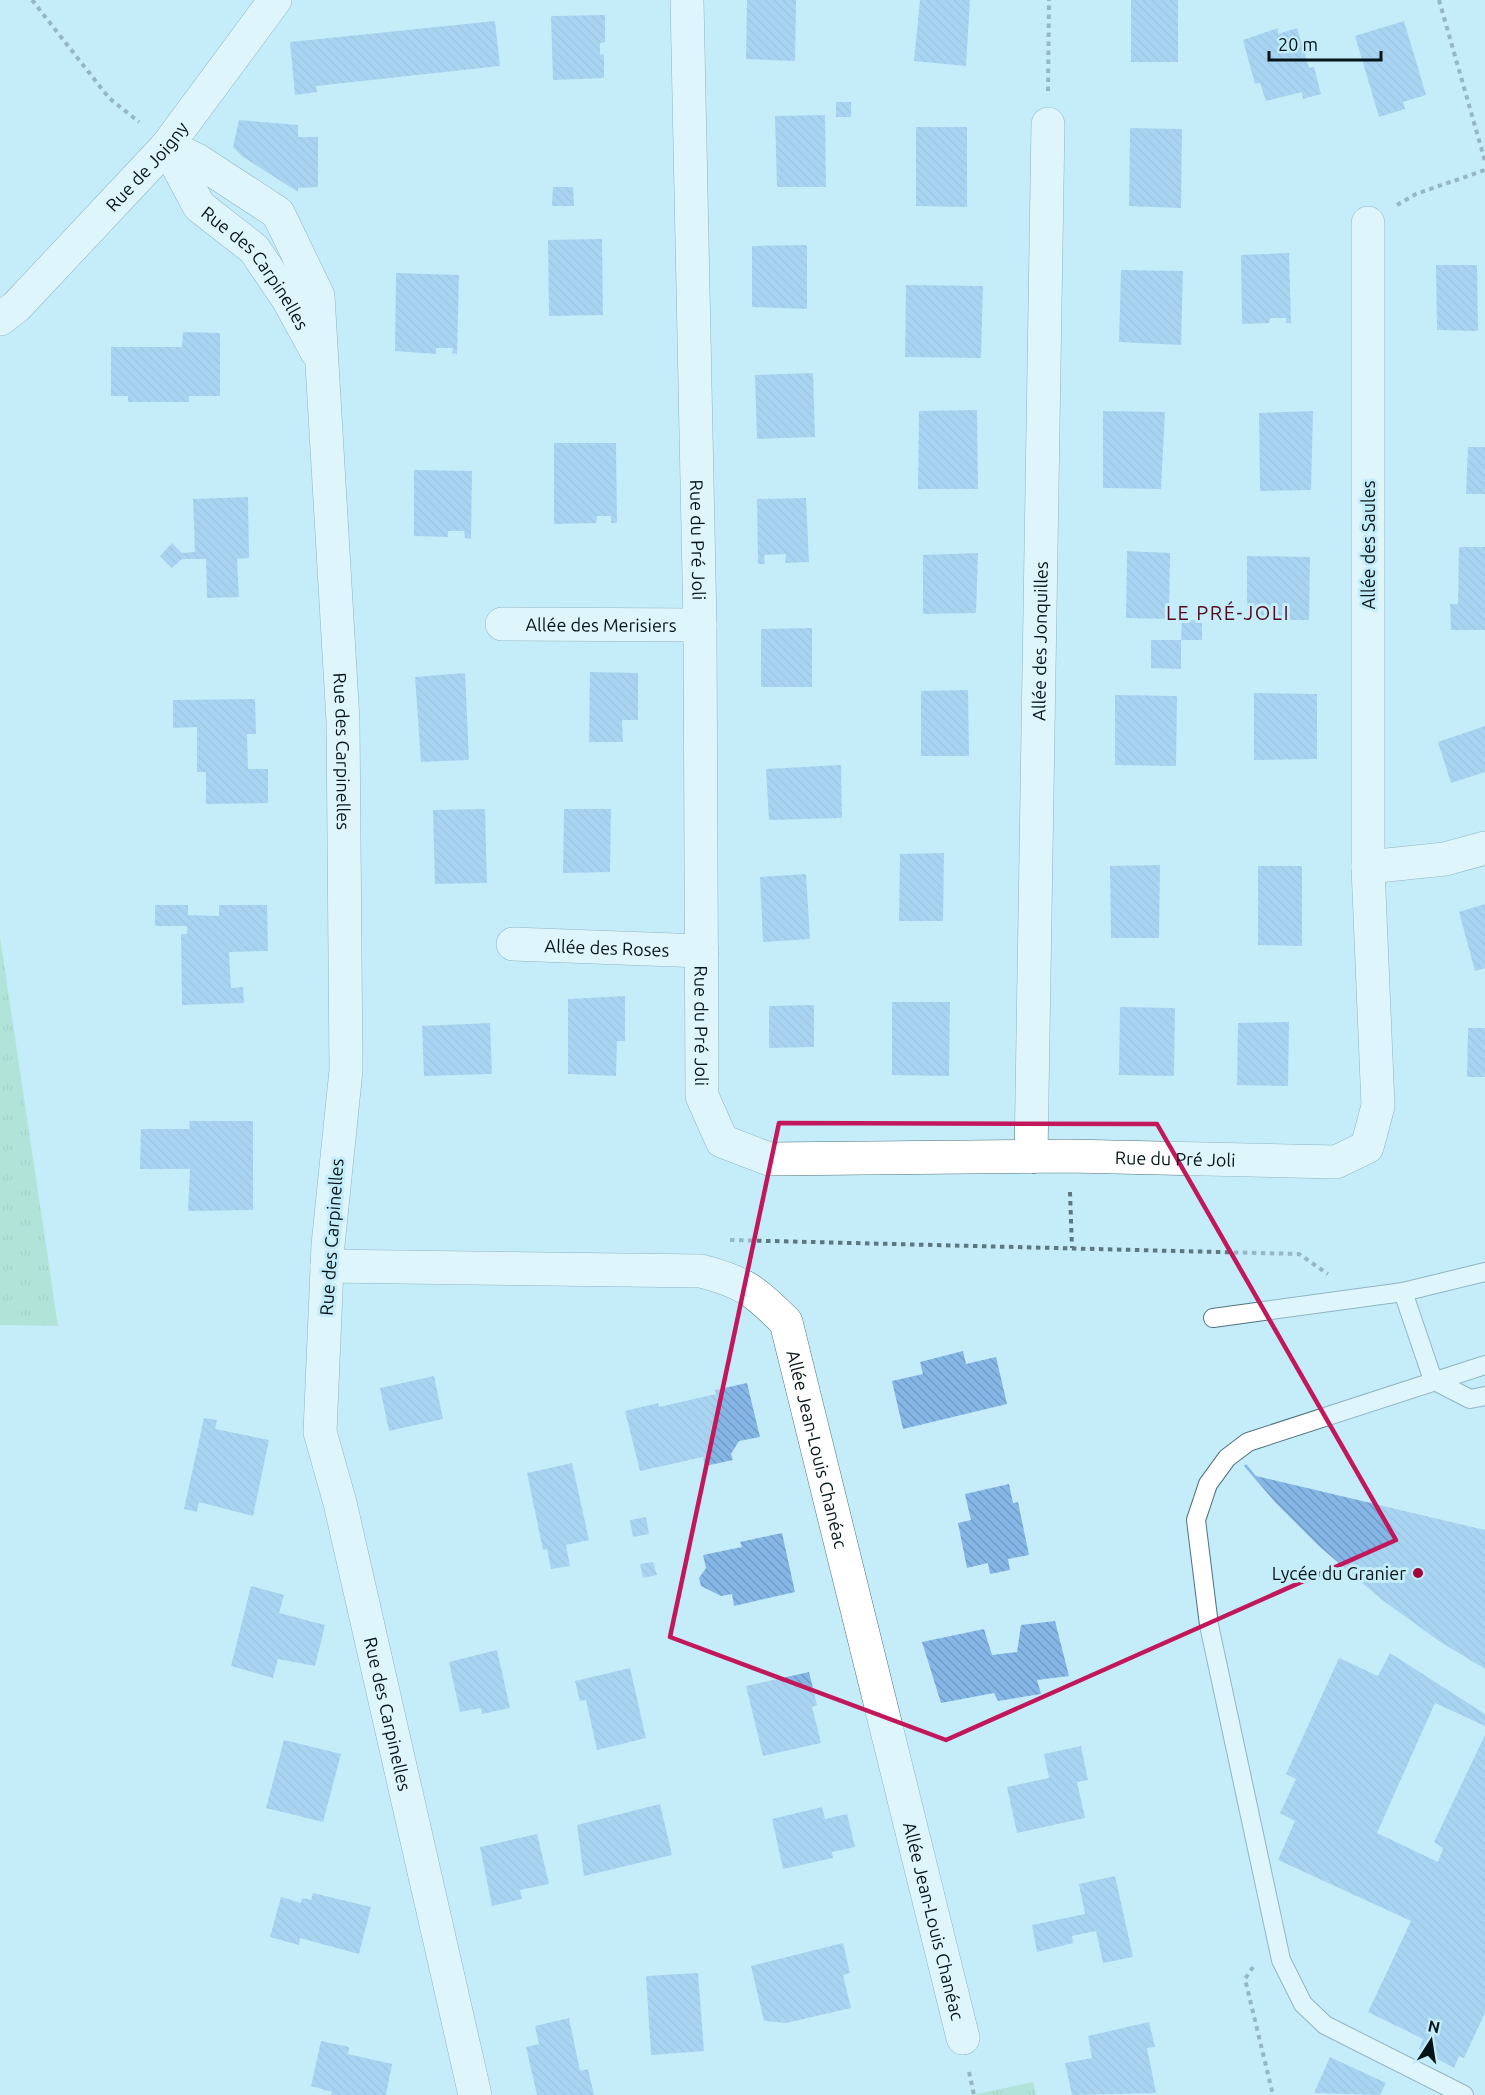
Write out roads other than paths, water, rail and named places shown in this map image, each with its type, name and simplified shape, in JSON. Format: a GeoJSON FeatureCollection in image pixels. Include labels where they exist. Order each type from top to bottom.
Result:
{"type":"FeatureCollection","features":[{"type":"Feature","properties":{"kind":"street","name":"Rue de Joigny"},"geometry":{"type":"LineString","coordinates":[[0,320],[16,307],[167,146],[276,0]]}},
{"type":"Feature","properties":{"kind":"street","name":"Rue du Pré Joli"},"geometry":{"type":"LineString","coordinates":[[687,0],[700,625],[702,1096],[722,1141],[769,1159],[1069,1156],[1336,1162],[1367,1147],[1378,1106],[1368,867]]}},
{"type":"Feature","properties":{"kind":"street","name":"Allée des Jonquilles"},"geometry":{"type":"LineString","coordinates":[[1031,1157],[1048,124]]}},
{"type":"Feature","properties":{"kind":"street","name":"Rue des Carpinelles"},"geometry":{"type":"LineString","coordinates":[[167,146],[199,206],[254,249],[288,299],[322,362]]}},
{"type":"Feature","properties":{"kind":"street","name":"Rue des Carpinelles"},"geometry":{"type":"LineString","coordinates":[[167,146],[197,160],[278,213],[318,296],[343,721],[346,1070],[327,1266],[320,1432],[340,1503],[475,2095]]}},
{"type":"Feature","properties":{"kind":"street","name":"Allée des Saules"},"geometry":{"type":"LineString","coordinates":[[1368,223],[1368,867]]}},
{"type":"Feature","properties":{"kind":"street","name":"Allée des Merisiers"},"geometry":{"type":"LineString","coordinates":[[502,624],[700,625]]}},
{"type":"Feature","properties":{"kind":"street"},"geometry":{"type":"LineString","coordinates":[[1368,867],[1445,859],[1485,848]]}},
{"type":"Feature","properties":{"kind":"street","name":"Allée des Roses"},"geometry":{"type":"LineString","coordinates":[[513,944],[702,951]]}},
{"type":"Feature","properties":{"kind":"street","name":"Allée Jean-Louis Chanéac"},"geometry":{"type":"LineString","coordinates":[[327,1266],[701,1271],[735,1280],[759,1295],[786,1322],[963,2038]]}},
{"type":"Feature","properties":{"kind":"lane"},"geometry":{"type":"LineString","coordinates":[[1214,1318],[1364,1299],[1485,1272]]}},
{"type":"Feature","properties":{"kind":"lane"},"geometry":{"type":"LineString","coordinates":[[1403,1292],[1433,1380],[1470,1399],[1485,1396]]}},
{"type":"Feature","properties":{"kind":"lane"},"geometry":{"type":"LineString","coordinates":[[1464,2095],[1445,2091],[1325,2025],[1303,2004],[1281,1960],[1209,1625],[1196,1520],[1208,1484],[1227,1458],[1248,1442],[1433,1380],[1485,1365]]}},
{"type":"Feature","properties":{"kind":"place","name":"Lycée du Granier"},"geometry":{"type":"Point","coordinates":[1418,1573]}},
{"type":"Feature","properties":{"kind":"district","name":"LE PRÉ-JOLI"},"geometry":{"type":"Point","coordinates":[1228,612]}}]}
